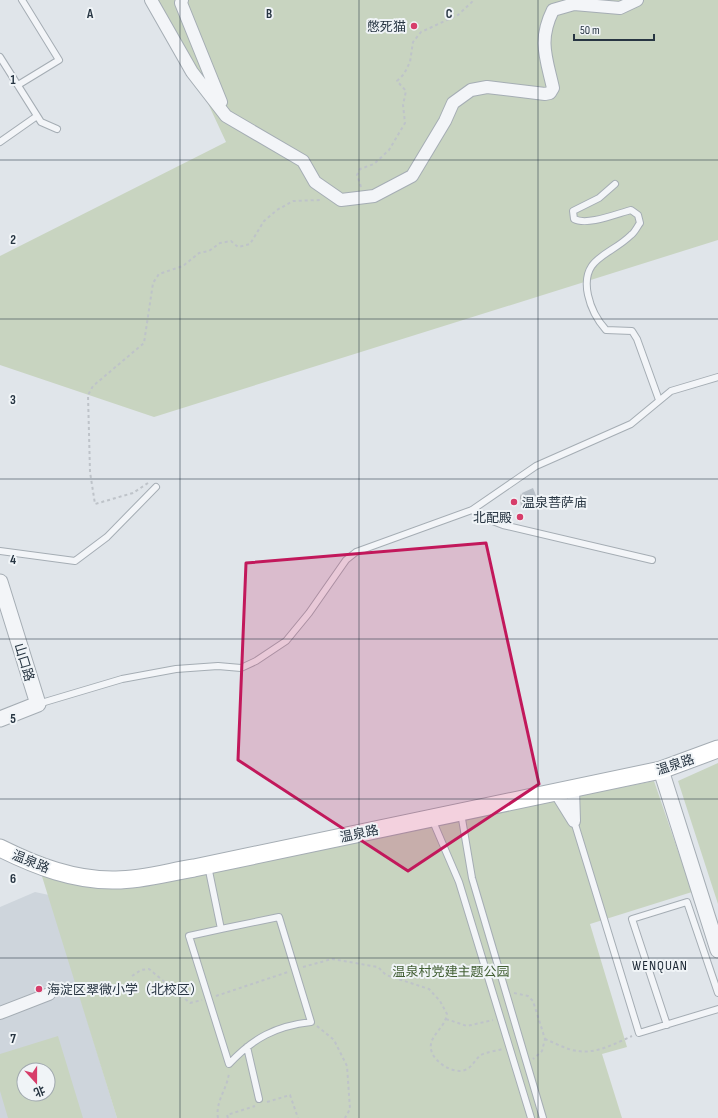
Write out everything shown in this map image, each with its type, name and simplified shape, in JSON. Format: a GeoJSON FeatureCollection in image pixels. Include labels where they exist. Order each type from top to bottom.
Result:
{"type":"FeatureCollection","features":[{"type":"Feature","properties":{"kind":"main road","name":"温泉路"},"geometry":{"type":"LineString","coordinates":[[0,848],[51,870],[82,878],[117,880],[208,865],[661,770],[718,749]]}},
{"type":"Feature","properties":{"kind":"street"},"geometry":{"type":"LineString","coordinates":[[151,0],[192,72],[226,116],[303,161],[316,182],[341,200],[374,196],[412,176],[454,103],[471,90],[487,87],[545,94],[550,93],[552,88],[543,43],[547,22],[553,10],[574,4],[620,8],[637,0]]}},
{"type":"Feature","properties":{"kind":"street"},"geometry":{"type":"LineString","coordinates":[[182,0],[181,3],[226,116]]}},
{"type":"Feature","properties":{"kind":"street","name":"山口路"},"geometry":{"type":"LineString","coordinates":[[0,582],[38,704]]}},
{"type":"Feature","properties":{"kind":"street"},"geometry":{"type":"LineString","coordinates":[[0,719],[38,704]]}},
{"type":"Feature","properties":{"kind":"street"},"geometry":{"type":"LineString","coordinates":[[661,770],[718,950]]}},
{"type":"Feature","properties":{"kind":"street"},"geometry":{"type":"LineString","coordinates":[[573,789],[574,820]]}},
{"type":"Feature","properties":{"kind":"street"},"geometry":{"type":"LineString","coordinates":[[556,792],[574,820]]}},
{"type":"Feature","properties":{"kind":"street"},"geometry":{"type":"LineString","coordinates":[[0,1013],[49,994]]}},
{"type":"Feature","properties":{"kind":"lane"},"geometry":{"type":"LineString","coordinates":[[18,85],[59,60],[22,0]]}},
{"type":"Feature","properties":{"kind":"lane"},"geometry":{"type":"LineString","coordinates":[[0,57],[41,122],[57,129]]}},
{"type":"Feature","properties":{"kind":"lane"},"geometry":{"type":"LineString","coordinates":[[0,142],[37,116]]}},
{"type":"Feature","properties":{"kind":"lane"},"geometry":{"type":"LineString","coordinates":[[615,184],[599,198],[574,211],[574,219],[579,222],[594,220],[631,210],[638,215],[640,223],[632,235],[594,262],[589,268],[586,286],[590,304],[598,322],[606,330],[632,331],[637,338],[659,400]]}},
{"type":"Feature","properties":{"kind":"lane"},"geometry":{"type":"LineString","coordinates":[[38,704],[122,679],[176,669],[218,666],[241,668],[256,661],[286,641],[309,613],[346,560],[356,552],[472,510],[536,466],[631,424],[659,400],[678,387],[718,377]]}},
{"type":"Feature","properties":{"kind":"lane"},"geometry":{"type":"LineString","coordinates":[[0,551],[75,561],[107,537],[156,486]]}},
{"type":"Feature","properties":{"kind":"lane"},"geometry":{"type":"LineString","coordinates":[[472,510],[482,517],[503,525],[652,560]]}},
{"type":"Feature","properties":{"kind":"lane"},"geometry":{"type":"LineString","coordinates":[[461,813],[472,878],[543,1118]]}},
{"type":"Feature","properties":{"kind":"lane"},"geometry":{"type":"LineString","coordinates":[[432,819],[459,882],[531,1118]]}},
{"type":"Feature","properties":{"kind":"lane"},"geometry":{"type":"LineString","coordinates":[[574,820],[639,1033],[718,1008]]}},
{"type":"Feature","properties":{"kind":"lane"},"geometry":{"type":"LineString","coordinates":[[208,865],[221,929]]}},
{"type":"Feature","properties":{"kind":"lane"},"geometry":{"type":"LineString","coordinates":[[667,1025],[632,919],[687,902],[718,993]]}},
{"type":"Feature","properties":{"kind":"lane"},"geometry":{"type":"LineString","coordinates":[[279,917],[295,970],[311,1022],[279,1028],[247,1047],[229,1064],[189,936],[279,917]]}},
{"type":"Feature","properties":{"kind":"lane"},"geometry":{"type":"LineString","coordinates":[[494,994],[506,991]]}},
{"type":"Feature","properties":{"kind":"lane"},"geometry":{"type":"LineString","coordinates":[[247,1047],[259,1099]]}},
{"type":"Feature","properties":{"kind":"lane"},"geometry":{"type":"LineString","coordinates":[[515,1067],[527,1063]]}},
{"type":"Feature","properties":{"kind":"path"},"geometry":{"type":"LineString","coordinates":[[364,198],[358,175],[360,169],[374,164],[389,150],[404,123],[403,105],[406,91],[397,81],[404,74],[410,62],[413,42],[421,32],[458,14],[474,0]]}},
{"type":"Feature","properties":{"kind":"path"},"geometry":{"type":"LineString","coordinates":[[156,486],[154,479],[133,492],[95,504],[90,472],[88,395],[93,386],[144,343],[153,283],[159,274],[183,266],[199,253],[209,251],[220,243],[231,241],[238,247],[250,244],[264,221],[293,200],[341,200]]}},
{"type":"Feature","properties":{"kind":"path"},"geometry":{"type":"LineString","coordinates":[[132,976],[141,970],[149,969],[190,1003],[332,959],[378,967],[386,975],[429,989],[440,1001],[447,1014],[446,1023],[431,1043],[431,1052],[436,1060],[447,1067],[458,1072],[466,1070],[481,1055],[509,1048]]}},
{"type":"Feature","properties":{"kind":"path"},"geometry":{"type":"LineString","coordinates":[[506,991],[528,996],[533,1001],[545,1039],[542,1050],[527,1063]]}},
{"type":"Feature","properties":{"kind":"path"},"geometry":{"type":"LineString","coordinates":[[446,1019],[458,1024],[472,1026],[501,1018]]}},
{"type":"Feature","properties":{"kind":"path"},"geometry":{"type":"LineString","coordinates":[[311,1022],[334,1040],[347,1066],[350,1109],[345,1118]]}},
{"type":"Feature","properties":{"kind":"path"},"geometry":{"type":"LineString","coordinates":[[545,1039],[577,1051],[588,1052],[606,1047],[639,1033]]}},
{"type":"Feature","properties":{"kind":"path"},"geometry":{"type":"LineString","coordinates":[[218,1118],[218,1105],[227,1084],[229,1064]]}},
{"type":"Feature","properties":{"kind":"path"},"geometry":{"type":"LineString","coordinates":[[228,1118],[227,1115],[290,1095],[298,1118]]}},
{"type":"Feature","properties":{"kind":"highlighted area"},"geometry":{"type":"Polygon","coordinates":[[[486,543],[539,784],[408,871],[238,760],[246,563],[486,543]]]}},
{"type":"Feature","properties":{"kind":"shaded area","name":"海淀区翠微小学（北校区）"},"geometry":{"type":"Polygon","coordinates":[[[35,892],[49,895],[117,1118],[0,1118],[0,907],[35,892]]]}},
{"type":"Feature","properties":{"kind":"green space"},"geometry":{"type":"Polygon","coordinates":[[[156,0],[718,0],[718,240],[154,417],[0,365],[0,256],[226,142],[178,39],[156,0]]]}},
{"type":"Feature","properties":{"kind":"green space"},"geometry":{"type":"Polygon","coordinates":[[[718,763],[718,904],[678,781],[718,763]]]}},
{"type":"Feature","properties":{"kind":"green space","name":"温泉村党建主题公园"},"geometry":{"type":"Polygon","coordinates":[[[654,781],[692,892],[590,924],[627,1047],[602,1054],[622,1118],[117,1118],[40,870],[113,887],[654,781]]]}},
{"type":"Feature","properties":{"kind":"green space"},"geometry":{"type":"Polygon","coordinates":[[[58,1036],[83,1118],[8,1118],[0,1091],[0,1054],[58,1036]]]}},
{"type":"Feature","properties":{"kind":"building"},"geometry":{"type":"Polygon","coordinates":[[[533,488],[539,503],[528,508],[522,493],[533,488]]]}},
{"type":"Feature","properties":{"kind":"place","name":"憋死猫"},"geometry":{"type":"Point","coordinates":[414,26]}},
{"type":"Feature","properties":{"kind":"place","name":"温泉菩萨庙"},"geometry":{"type":"Point","coordinates":[514,502]}},
{"type":"Feature","properties":{"kind":"place","name":"北配殿"},"geometry":{"type":"Point","coordinates":[520,517]}},
{"type":"Feature","properties":{"kind":"place","name":"海淀区翠微小学（北校区）"},"geometry":{"type":"Point","coordinates":[39,989]}},
{"type":"Feature","properties":{"kind":"district","name":"WENQUAN"},"geometry":{"type":"Point","coordinates":[660,965]}}]}
